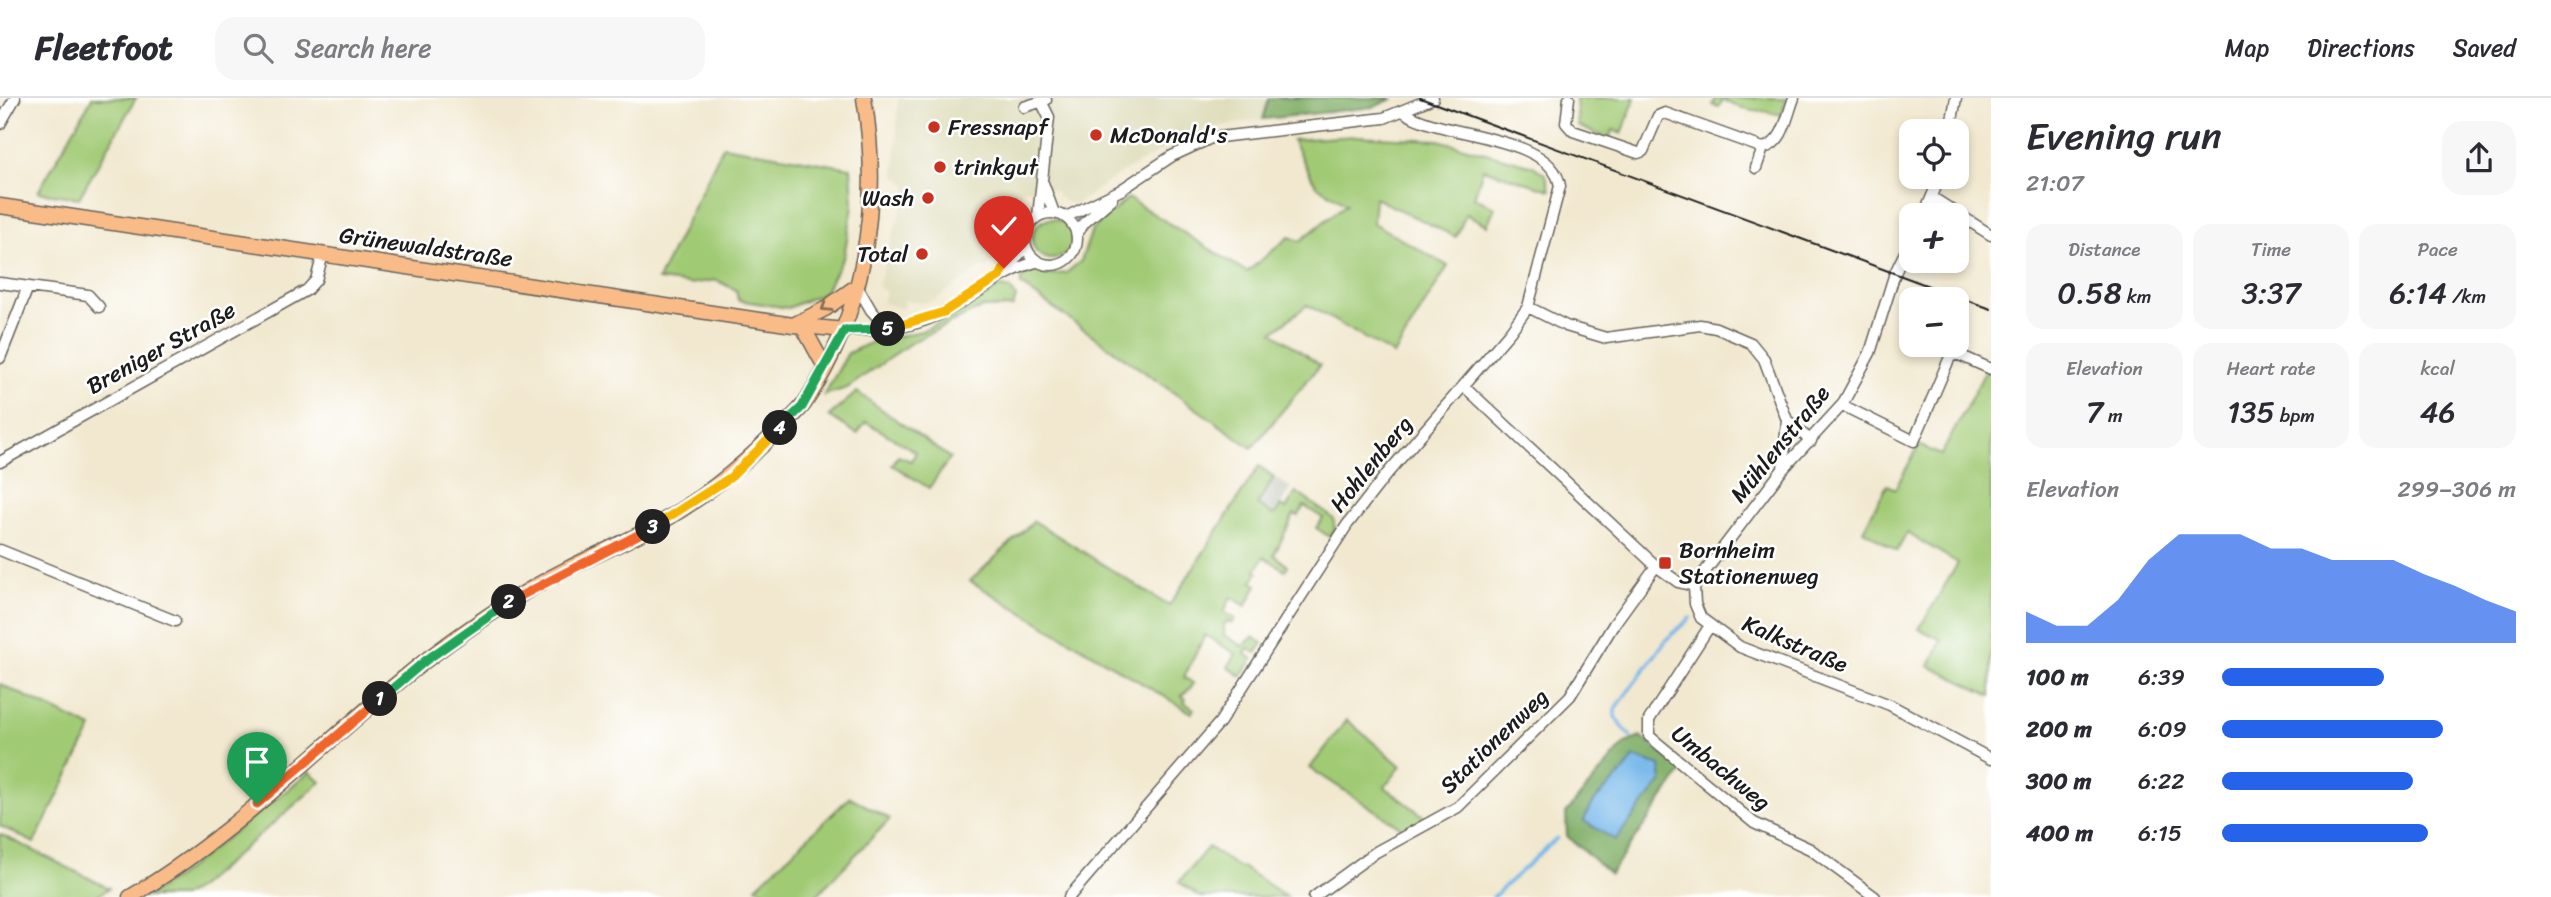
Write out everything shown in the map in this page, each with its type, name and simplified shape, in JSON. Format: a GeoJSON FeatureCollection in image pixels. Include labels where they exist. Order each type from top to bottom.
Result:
{"type":"FeatureCollection","features":[{"type":"Feature","properties":{"kind":"main road"},"geometry":{"type":"LineString","coordinates":[[130,897],[209,842],[425,661],[508,602],[564,570],[656,525],[731,477],[802,407],[845,330],[857,286],[866,239],[873,159],[864,98]]}},
{"type":"Feature","properties":{"kind":"main road","name":"Grünewaldstraße"},"geometry":{"type":"LineString","coordinates":[[0,206],[798,326],[845,330]]}},
{"type":"Feature","properties":{"kind":"main road"},"geometry":{"type":"LineString","coordinates":[[825,367],[798,326],[857,286]]}},
{"type":"Feature","properties":{"kind":"street"},"geometry":{"type":"LineString","coordinates":[[0,124],[15,98]]}},
{"type":"Feature","properties":{"kind":"street"},"geometry":{"type":"LineString","coordinates":[[1066,217],[1121,190],[1172,156],[1211,138],[1384,118],[1433,98]]}},
{"type":"Feature","properties":{"kind":"street"},"geometry":{"type":"LineString","coordinates":[[1569,98],[1566,123],[1573,131],[1631,152],[1643,151],[1658,116],[1665,113],[1763,148],[1778,141],[1794,98]]}},
{"type":"Feature","properties":{"kind":"street"},"geometry":{"type":"LineString","coordinates":[[1952,119],[1956,98]]}},
{"type":"Feature","properties":{"kind":"street"},"geometry":{"type":"LineString","coordinates":[[1024,107],[1045,101],[1049,117],[1038,216],[1026,229],[1026,248],[1036,262]]}},
{"type":"Feature","properties":{"kind":"street","name":"Hohlenberg"},"geometry":{"type":"LineString","coordinates":[[1074,896],[1220,722],[1347,525],[1386,475],[1465,387],[1528,307],[1560,186],[1558,173],[1548,162],[1531,153],[1455,128],[1417,121],[1404,112]]}},
{"type":"Feature","properties":{"kind":"street"},"geometry":{"type":"LineString","coordinates":[[1756,168],[1763,148]]}},
{"type":"Feature","properties":{"kind":"street"},"geometry":{"type":"LineString","coordinates":[[1043,183],[1054,213]]}},
{"type":"Feature","properties":{"kind":"street"},"geometry":{"type":"LineString","coordinates":[[1930,203],[1936,189]]}},
{"type":"Feature","properties":{"kind":"street"},"geometry":{"type":"LineString","coordinates":[[845,330],[888,329],[944,312],[1000,276],[1036,262],[1054,266],[1062,264],[1075,251],[1077,234],[1084,223],[1121,190]]}},
{"type":"Feature","properties":{"kind":"street"},"geometry":{"type":"LineString","coordinates":[[1933,198],[1991,235]]}},
{"type":"Feature","properties":{"kind":"street"},"geometry":{"type":"LineString","coordinates":[[1038,216],[1054,213],[1066,217],[1077,234]]}},
{"type":"Feature","properties":{"kind":"street"},"geometry":{"type":"LineString","coordinates":[[1000,276],[1026,248]]}},
{"type":"Feature","properties":{"kind":"street","name":"Breniger Straße"},"geometry":{"type":"LineString","coordinates":[[0,462],[307,290],[316,280],[323,254]]}},
{"type":"Feature","properties":{"kind":"street","name":"Mühlenstraße"},"geometry":{"type":"LineString","coordinates":[[1694,586],[1783,470],[1842,405],[1870,353],[1899,265]]}},
{"type":"Feature","properties":{"kind":"street"},"geometry":{"type":"LineString","coordinates":[[0,283],[88,295],[99,307]]}},
{"type":"Feature","properties":{"kind":"street"},"geometry":{"type":"LineString","coordinates":[[857,286],[871,310],[888,329]]}},
{"type":"Feature","properties":{"kind":"street"},"geometry":{"type":"LineString","coordinates":[[0,358],[5,333],[28,287]]}},
{"type":"Feature","properties":{"kind":"street"},"geometry":{"type":"LineString","coordinates":[[1528,307],[1566,326],[1606,338],[1678,326],[1716,328],[1751,343],[1764,359],[1787,420],[1783,470]]}},
{"type":"Feature","properties":{"kind":"street"},"geometry":{"type":"LineString","coordinates":[[1842,405],[1914,441],[1950,357],[1956,354],[1991,369]]}},
{"type":"Feature","properties":{"kind":"street"},"geometry":{"type":"LineString","coordinates":[[1465,387],[1656,566],[1678,582],[1694,586]]}},
{"type":"Feature","properties":{"kind":"street"},"geometry":{"type":"LineString","coordinates":[[1787,420],[1811,441]]}},
{"type":"Feature","properties":{"kind":"street"},"geometry":{"type":"LineString","coordinates":[[0,550],[175,621]]}},
{"type":"Feature","properties":{"kind":"street","name":"Stationenweg"},"geometry":{"type":"LineString","coordinates":[[1314,897],[1376,852],[1458,807],[1570,696],[1614,624],[1656,566]]}},
{"type":"Feature","properties":{"kind":"street","name":"Kalkstraße"},"geometry":{"type":"LineString","coordinates":[[1694,586],[1695,604],[1709,627],[1740,647],[1890,705],[1991,759]]}},
{"type":"Feature","properties":{"kind":"street","name":"Umbachweg"},"geometry":{"type":"LineString","coordinates":[[1709,627],[1649,720],[1648,736],[1754,823],[1810,849],[1875,897]]}},
{"type":"Feature","properties":{"kind":"shaded area"},"geometry":{"type":"Polygon","coordinates":[[[898,98],[1269,98],[1263,119],[1215,127],[1180,140],[1118,175],[1076,204],[1064,201],[1053,190],[1022,189],[1000,248],[988,268],[981,267],[935,300],[922,303],[906,300],[902,309],[882,302],[886,292],[878,286],[908,185],[895,176],[898,98]]]}},
{"type":"Feature","properties":{"kind":"shaded area"},"geometry":{"type":"Polygon","coordinates":[[[1274,477],[1291,488],[1274,516],[1257,505],[1274,477]]]}},
{"type":"Feature","properties":{"kind":"green space"},"geometry":{"type":"Polygon","coordinates":[[[92,98],[136,98],[79,198],[38,192],[92,98]]]}},
{"type":"Feature","properties":{"kind":"green space"},"geometry":{"type":"Polygon","coordinates":[[[1269,98],[1392,99],[1374,107],[1263,119],[1269,98]]]}},
{"type":"Feature","properties":{"kind":"green space"},"geometry":{"type":"Polygon","coordinates":[[[1576,98],[1635,98],[1622,134],[1613,130],[1609,139],[1578,126],[1576,98]]]}},
{"type":"Feature","properties":{"kind":"green space"},"geometry":{"type":"Polygon","coordinates":[[[1716,98],[1787,98],[1781,115],[1742,108],[1723,99],[1719,107],[1713,105],[1716,98]]]}},
{"type":"Feature","properties":{"kind":"green space"},"geometry":{"type":"Polygon","coordinates":[[[1357,136],[1438,140],[1533,166],[1546,175],[1550,190],[1483,169],[1474,198],[1495,207],[1487,225],[1466,214],[1456,237],[1375,198],[1373,223],[1448,266],[1394,355],[1307,305],[1273,332],[1320,365],[1252,448],[1021,285],[1021,278],[1034,270],[1048,275],[1066,273],[1081,261],[1092,230],[1128,198],[1247,272],[1289,237],[1300,241],[1346,204],[1316,185],[1292,140],[1357,136]]]}},
{"type":"Feature","properties":{"kind":"green space"},"geometry":{"type":"Polygon","coordinates":[[[723,146],[851,168],[853,206],[844,256],[824,293],[788,308],[738,300],[736,290],[716,280],[690,284],[658,280],[723,146]]]}},
{"type":"Feature","properties":{"kind":"green space"},"geometry":{"type":"Polygon","coordinates":[[[1052,219],[1066,225],[1072,239],[1066,253],[1052,259],[1038,253],[1032,239],[1038,225],[1052,219]]]}},
{"type":"Feature","properties":{"kind":"green space"},"geometry":{"type":"Polygon","coordinates":[[[1000,287],[1010,289],[1016,297],[1013,307],[981,308],[912,342],[847,388],[824,395],[848,353],[872,342],[922,331],[961,312],[1000,287]]]}},
{"type":"Feature","properties":{"kind":"green space"},"geometry":{"type":"Polygon","coordinates":[[[1986,370],[1991,372],[1991,696],[1929,666],[1942,640],[1919,629],[1958,563],[1907,533],[1897,551],[1863,530],[1887,485],[1895,489],[1919,445],[1941,455],[1986,370]]]}},
{"type":"Feature","properties":{"kind":"green space"},"geometry":{"type":"Polygon","coordinates":[[[857,392],[950,458],[929,488],[892,465],[898,456],[911,461],[916,452],[866,422],[857,434],[829,416],[857,392]]]}},
{"type":"Feature","properties":{"kind":"green space"},"geometry":{"type":"Polygon","coordinates":[[[1259,466],[1274,477],[1257,505],[1274,515],[1281,506],[1286,509],[1296,492],[1333,518],[1335,529],[1330,537],[1316,528],[1323,518],[1304,506],[1298,516],[1294,514],[1274,555],[1288,566],[1285,570],[1264,557],[1252,582],[1257,585],[1246,606],[1231,597],[1224,612],[1235,619],[1232,624],[1227,621],[1224,625],[1224,635],[1243,646],[1253,637],[1263,643],[1256,653],[1248,648],[1245,654],[1253,659],[1241,676],[1228,667],[1236,654],[1205,635],[1184,677],[1194,684],[1182,696],[1186,699],[1184,702],[1194,709],[1192,713],[970,581],[1034,521],[1169,606],[1259,466]]]}},
{"type":"Feature","properties":{"kind":"green space"},"geometry":{"type":"Polygon","coordinates":[[[0,684],[92,728],[34,843],[0,826],[0,684]]]}},
{"type":"Feature","properties":{"kind":"green space"},"geometry":{"type":"Polygon","coordinates":[[[1347,720],[1401,766],[1385,787],[1426,818],[1405,830],[1310,768],[1347,720]]]}},
{"type":"Feature","properties":{"kind":"green space"},"geometry":{"type":"Polygon","coordinates":[[[1641,737],[1683,770],[1610,874],[1567,836],[1566,813],[1625,743],[1641,737]]]}},
{"type":"Feature","properties":{"kind":"green space"},"geometry":{"type":"Polygon","coordinates":[[[310,772],[321,782],[198,888],[182,897],[145,897],[176,878],[310,772]]]}},
{"type":"Feature","properties":{"kind":"green space"},"geometry":{"type":"Polygon","coordinates":[[[850,797],[890,819],[815,897],[777,897],[756,887],[850,797]]]}},
{"type":"Feature","properties":{"kind":"green space"},"geometry":{"type":"Polygon","coordinates":[[[0,834],[109,888],[95,897],[0,897],[0,834]]]}},
{"type":"Feature","properties":{"kind":"green space"},"geometry":{"type":"Polygon","coordinates":[[[1208,847],[1287,897],[1200,897],[1179,882],[1208,847]]]}},
{"type":"Feature","properties":{"kind":"water"},"geometry":{"type":"Polygon","coordinates":[[[1634,757],[1660,766],[1662,781],[1615,840],[1584,821],[1599,796],[1622,774],[1634,757]]]}},
{"type":"Feature","properties":{"kind":"waterway"},"geometry":{"type":"LineString","coordinates":[[1631,737],[1615,717],[1615,709],[1667,639],[1690,618]]}},
{"type":"Feature","properties":{"kind":"waterway"},"geometry":{"type":"LineString","coordinates":[[1493,897],[1557,838]]}},
{"type":"Feature","properties":{"kind":"tram line"},"geometry":{"type":"LineString","coordinates":[[1420,98],[1991,309]]}},
{"type":"Feature","properties":{"kind":"place","name":"Fressnapf"},"geometry":{"type":"Point","coordinates":[934,127]}},
{"type":"Feature","properties":{"kind":"place","name":"McDonald's"},"geometry":{"type":"Point","coordinates":[1096,135]}},
{"type":"Feature","properties":{"kind":"place","name":"trinkgut"},"geometry":{"type":"Point","coordinates":[940,167]}},
{"type":"Feature","properties":{"kind":"place","name":"Wash"},"geometry":{"type":"Point","coordinates":[928,198]}},
{"type":"Feature","properties":{"kind":"place","name":"Total"},"geometry":{"type":"Point","coordinates":[922,254]}},
{"type":"Feature","properties":{"kind":"place","name":"Bornheim Stationenweg"},"geometry":{"type":"Point","coordinates":[1665,563]}},
{"type":"Feature","properties":{"kind":"route"},"geometry":{"type":"LineString","coordinates":[[257,804],[425,661],[508,602],[564,570],[656,525],[731,477],[802,407],[845,330],[888,329],[915,323],[944,312],[1000,276],[1004,268]]}}]}
